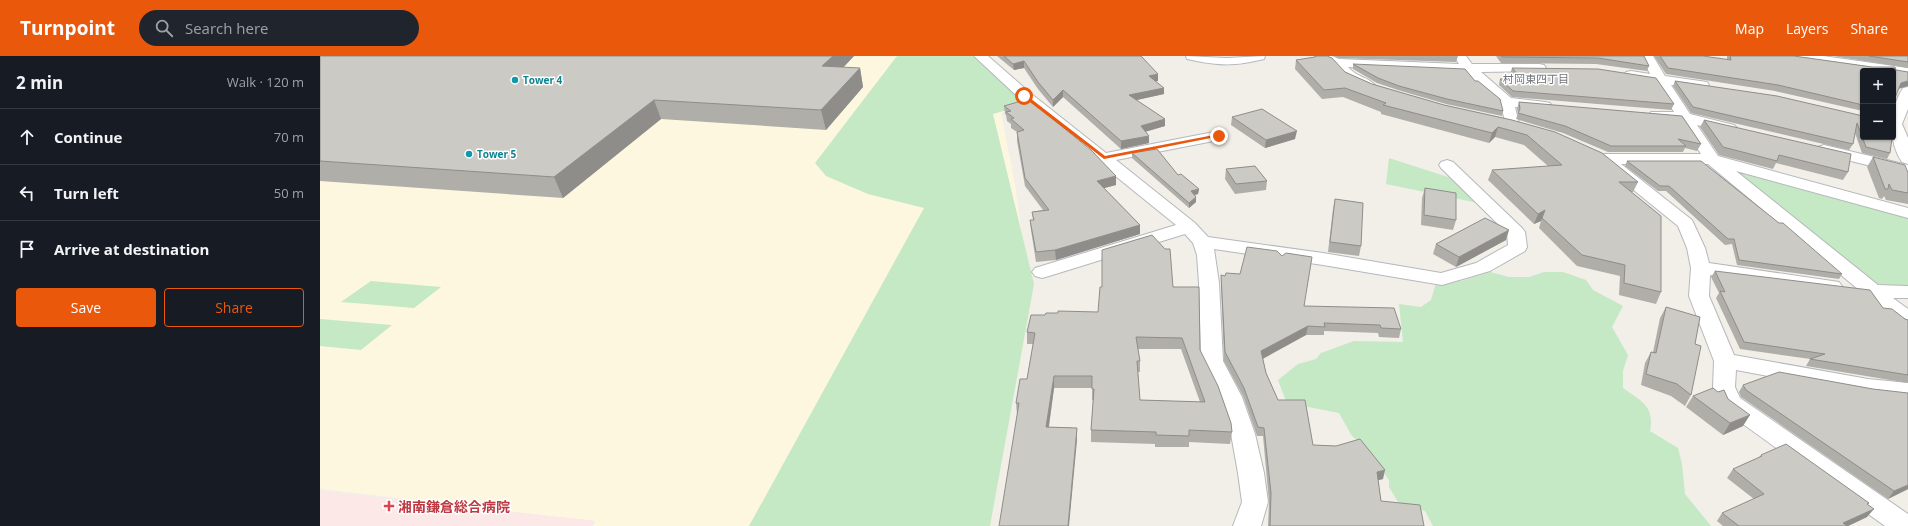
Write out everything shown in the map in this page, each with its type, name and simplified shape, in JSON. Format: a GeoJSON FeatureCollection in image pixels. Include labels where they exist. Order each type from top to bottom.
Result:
{"type":"FeatureCollection","features":[{"type":"Feature","properties":{"kind":"street"},"geometry":{"type":"LineString","coordinates":[[980,56],[1024,96],[1104,158],[1189,228],[1202,242],[1206,255],[1209,283],[1209,317],[1212,361],[1230,397],[1243,434],[1251,473],[1255,502],[1247,526]]}},
{"type":"Feature","properties":{"kind":"street"},"geometry":{"type":"LineString","coordinates":[[1192,56],[1223,63],[1236,62],[1259,56]]}},
{"type":"Feature","properties":{"kind":"street"},"geometry":{"type":"LineString","coordinates":[[1321,56],[1337,64],[1349,77],[1382,91]]}},
{"type":"Feature","properties":{"kind":"street"},"geometry":{"type":"LineString","coordinates":[[1647,56],[1683,117],[1712,160],[1908,320]]}},
{"type":"Feature","properties":{"kind":"street"},"geometry":{"type":"LineString","coordinates":[[1792,56],[1908,72]]}},
{"type":"Feature","properties":{"kind":"street"},"geometry":{"type":"LineString","coordinates":[[1337,64],[1464,62],[1556,69]]}},
{"type":"Feature","properties":{"kind":"street"},"geometry":{"type":"LineString","coordinates":[[1464,62],[1507,102],[1560,107]]}},
{"type":"Feature","properties":{"kind":"street"},"geometry":{"type":"LineString","coordinates":[[1617,72],[1713,87]]}},
{"type":"Feature","properties":{"kind":"street"},"geometry":{"type":"LineString","coordinates":[[1908,91],[1899,125],[1908,159]]}},
{"type":"Feature","properties":{"kind":"street"},"geometry":{"type":"LineString","coordinates":[[1507,102],[1505,122],[1527,128]]}},
{"type":"Feature","properties":{"kind":"street"},"geometry":{"type":"LineString","coordinates":[[1645,114],[1683,117],[1745,131]]}},
{"type":"Feature","properties":{"kind":"street"},"geometry":{"type":"LineString","coordinates":[[1104,158],[1219,136]]}},
{"type":"Feature","properties":{"kind":"street"},"geometry":{"type":"LineString","coordinates":[[1807,146],[1908,170]]}},
{"type":"Feature","properties":{"kind":"street"},"geometry":{"type":"LineString","coordinates":[[1905,526],[1730,403],[1724,387],[1725,361],[1699,296],[1701,268],[1696,248],[1686,224],[1598,156],[1712,160],[1908,213]]}},
{"type":"Feature","properties":{"kind":"street"},"geometry":{"type":"LineString","coordinates":[[1202,242],[1323,259],[1442,279],[1483,267],[1518,247],[1516,232],[1447,165]]}},
{"type":"Feature","properties":{"kind":"street"},"geometry":{"type":"LineString","coordinates":[[1042,272],[1189,228]]}},
{"type":"Feature","properties":{"kind":"street"},"geometry":{"type":"LineString","coordinates":[[1701,268],[1873,291],[1908,292]]}},
{"type":"Feature","properties":{"kind":"street"},"geometry":{"type":"LineString","coordinates":[[1725,361],[1868,387],[1908,391]]}},
{"type":"Feature","properties":{"kind":"shaded area"},"geometry":{"type":"Polygon","coordinates":[[[320,56],[968,56],[1030,104],[1001,113],[1015,185],[1028,279],[983,526],[593,526],[595,521],[320,489],[320,56]]]}},
{"type":"Feature","properties":{"kind":"shaded area","name":"湘南鎌倉総合病院"},"geometry":{"type":"Polygon","coordinates":[[[320,491],[595,521],[593,526],[320,526],[320,491]]]}},
{"type":"Feature","properties":{"kind":"green space"},"geometry":{"type":"Polygon","coordinates":[[[897,56],[972,56],[1027,104],[993,114],[1034,284],[990,526],[749,526],[924,208],[868,194],[826,176],[815,163],[897,56]]]}},
{"type":"Feature","properties":{"kind":"green space"},"geometry":{"type":"Polygon","coordinates":[[[1389,158],[1454,179],[1483,204],[1386,184],[1389,158]]]}},
{"type":"Feature","properties":{"kind":"green space"},"geometry":{"type":"Polygon","coordinates":[[[1732,168],[1908,217],[1908,286],[1873,286],[1732,168]]]}},
{"type":"Feature","properties":{"kind":"green space"},"geometry":{"type":"Polygon","coordinates":[[[1490,272],[1509,277],[1529,277],[1544,272],[1563,272],[1586,280],[1593,290],[1623,306],[1612,327],[1628,355],[1623,371],[1623,388],[1645,405],[1650,416],[1650,431],[1678,448],[1682,464],[1685,494],[1711,526],[1433,526],[1425,511],[1398,502],[1389,487],[1389,480],[1364,446],[1352,436],[1339,413],[1293,404],[1286,401],[1278,380],[1298,364],[1316,359],[1321,353],[1354,341],[1403,342],[1399,304],[1421,307],[1431,300],[1435,286],[1439,283],[1461,281],[1490,272]]]}},
{"type":"Feature","properties":{"kind":"green space"},"geometry":{"type":"Polygon","coordinates":[[[371,281],[441,287],[414,308],[341,302],[371,281]]]}},
{"type":"Feature","properties":{"kind":"green space"},"geometry":{"type":"Polygon","coordinates":[[[320,319],[392,325],[361,350],[320,346],[320,319]]]}},
{"type":"Feature","properties":{"kind":"building"},"geometry":{"type":"Polygon","coordinates":[[[320,56],[833,56],[822,66],[860,68],[821,110],[654,100],[554,177],[320,161],[320,56]]]}},
{"type":"Feature","properties":{"kind":"building"},"geometry":{"type":"Polygon","coordinates":[[[1004,56],[1141,56],[1158,74],[1149,76],[1164,88],[1129,95],[1165,119],[1141,126],[1149,136],[1121,141],[1063,90],[1053,100],[1038,82],[1024,61],[1013,64],[1004,56]]]}},
{"type":"Feature","properties":{"kind":"building"},"geometry":{"type":"Polygon","coordinates":[[[1316,56],[1327,56],[1332,58],[1345,72],[1372,84],[1444,105],[1512,120],[1555,132],[1602,153],[1638,182],[1619,182],[1661,216],[1661,292],[1624,283],[1625,265],[1582,255],[1542,218],[1545,210],[1538,214],[1492,170],[1562,165],[1527,135],[1498,127],[1492,133],[1383,105],[1386,103],[1345,88],[1324,90],[1296,60],[1316,56]]]}},
{"type":"Feature","properties":{"kind":"building"},"geometry":{"type":"Polygon","coordinates":[[[1501,56],[1644,56],[1649,66],[1598,58],[1501,56]]]}},
{"type":"Feature","properties":{"kind":"building"},"geometry":{"type":"Polygon","coordinates":[[[1660,56],[1703,56],[1731,60],[1730,56],[1794,56],[1872,67],[1895,68],[1860,68],[1860,104],[1778,85],[1668,68],[1660,56]]]}},
{"type":"Feature","properties":{"kind":"building"},"geometry":{"type":"Polygon","coordinates":[[[1869,56],[1908,56],[1908,62],[1869,56]]]}},
{"type":"Feature","properties":{"kind":"building"},"geometry":{"type":"Polygon","coordinates":[[[1353,64],[1465,69],[1475,81],[1478,81],[1500,99],[1503,111],[1447,99],[1399,86],[1378,78],[1353,64]]]}},
{"type":"Feature","properties":{"kind":"building"},"geometry":{"type":"Polygon","coordinates":[[[1512,68],[1598,69],[1656,78],[1674,104],[1513,91],[1500,79],[1522,79],[1512,68]]]}},
{"type":"Feature","properties":{"kind":"building"},"geometry":{"type":"Polygon","coordinates":[[[1896,70],[1908,72],[1908,81],[1901,83],[1896,96],[1896,70]]]}},
{"type":"Feature","properties":{"kind":"building"},"geometry":{"type":"Polygon","coordinates":[[[1675,81],[1777,96],[1860,115],[1860,131],[1857,123],[1853,144],[1693,107],[1675,81]]]}},
{"type":"Feature","properties":{"kind":"building"},"geometry":{"type":"Polygon","coordinates":[[[1028,99],[1091,150],[1116,176],[1097,181],[1140,225],[1055,250],[1036,252],[1030,220],[1034,220],[1032,212],[1049,210],[1025,178],[1017,132],[1024,130],[1011,119],[1014,118],[1006,112],[1011,111],[1004,106],[1028,99]]]}},
{"type":"Feature","properties":{"kind":"building"},"geometry":{"type":"Polygon","coordinates":[[[1519,102],[1682,116],[1701,144],[1678,139],[1686,146],[1611,146],[1565,126],[1518,113],[1520,109],[1519,102]]]}},
{"type":"Feature","properties":{"kind":"building"},"geometry":{"type":"Polygon","coordinates":[[[1262,109],[1297,131],[1266,140],[1232,117],[1262,109]]]}},
{"type":"Feature","properties":{"kind":"building"},"geometry":{"type":"Polygon","coordinates":[[[1704,120],[1851,154],[1848,172],[1779,155],[1777,161],[1723,147],[1704,120]]]}},
{"type":"Feature","properties":{"kind":"building"},"geometry":{"type":"Polygon","coordinates":[[[1863,140],[1892,140],[1890,153],[1866,147],[1863,140]]]}},
{"type":"Feature","properties":{"kind":"building"},"geometry":{"type":"Polygon","coordinates":[[[1157,149],[1178,175],[1181,174],[1199,189],[1191,191],[1196,197],[1189,203],[1132,153],[1157,149]]]}},
{"type":"Feature","properties":{"kind":"building"},"geometry":{"type":"Polygon","coordinates":[[[1873,157],[1905,165],[1908,173],[1908,193],[1892,190],[1889,184],[1888,189],[1885,189],[1873,157]]]}},
{"type":"Feature","properties":{"kind":"building"},"geometry":{"type":"Polygon","coordinates":[[[1627,161],[1701,161],[1779,223],[1783,223],[1842,274],[1739,260],[1734,239],[1728,239],[1669,186],[1660,186],[1627,161]]]}},
{"type":"Feature","properties":{"kind":"building"},"geometry":{"type":"Polygon","coordinates":[[[1255,166],[1267,181],[1236,184],[1226,169],[1255,166]]]}},
{"type":"Feature","properties":{"kind":"building"},"geometry":{"type":"Polygon","coordinates":[[[1425,188],[1456,193],[1456,220],[1424,215],[1425,188]]]}},
{"type":"Feature","properties":{"kind":"building"},"geometry":{"type":"Polygon","coordinates":[[[1335,199],[1363,203],[1361,246],[1330,242],[1335,199]]]}},
{"type":"Feature","properties":{"kind":"building"},"geometry":{"type":"Polygon","coordinates":[[[1485,218],[1509,230],[1459,257],[1436,244],[1485,218]]]}},
{"type":"Feature","properties":{"kind":"building"},"geometry":{"type":"Polygon","coordinates":[[[1152,235],[1165,249],[1170,249],[1173,287],[1199,287],[1200,350],[1218,386],[1231,423],[1232,432],[1189,430],[1189,436],[1156,435],[1156,432],[1091,430],[1094,389],[1092,389],[1092,376],[1054,376],[1046,427],[1077,428],[1068,526],[999,526],[1019,403],[1016,403],[1020,379],[1027,379],[1035,333],[1027,332],[1031,315],[1045,315],[1046,313],[1058,313],[1058,311],[1098,312],[1100,287],[1102,287],[1102,250],[1152,235]],[[1136,337],[1140,361],[1137,361],[1140,400],[1205,402],[1182,338],[1136,337]]]}},
{"type":"Feature","properties":{"kind":"building"},"geometry":{"type":"Polygon","coordinates":[[[1247,247],[1277,251],[1282,256],[1286,253],[1312,257],[1304,306],[1394,308],[1401,329],[1381,328],[1380,325],[1324,323],[1325,327],[1308,326],[1261,351],[1266,373],[1278,400],[1305,400],[1313,445],[1336,446],[1360,439],[1385,470],[1377,472],[1381,501],[1420,505],[1424,526],[1270,526],[1271,493],[1264,428],[1258,427],[1244,388],[1225,352],[1221,275],[1225,276],[1226,273],[1240,274],[1247,247]]]}},
{"type":"Feature","properties":{"kind":"building"},"geometry":{"type":"Polygon","coordinates":[[[1715,271],[1870,290],[1883,308],[1892,309],[1908,320],[1908,375],[1810,359],[1825,354],[1744,342],[1720,291],[1725,292],[1715,271]]]}},
{"type":"Feature","properties":{"kind":"building"},"geometry":{"type":"Polygon","coordinates":[[[1666,307],[1700,317],[1695,344],[1701,346],[1691,395],[1677,384],[1646,374],[1651,352],[1656,353],[1666,307]]]}},
{"type":"Feature","properties":{"kind":"building"},"geometry":{"type":"Polygon","coordinates":[[[1779,372],[1873,389],[1908,393],[1908,485],[1894,491],[1746,390],[1743,385],[1779,372]]]}},
{"type":"Feature","properties":{"kind":"building"},"geometry":{"type":"Polygon","coordinates":[[[1713,388],[1718,392],[1724,390],[1728,399],[1750,415],[1730,423],[1693,396],[1713,388]]]}},
{"type":"Feature","properties":{"kind":"building"},"geometry":{"type":"Polygon","coordinates":[[[1786,444],[1869,503],[1867,504],[1874,509],[1843,523],[1847,526],[1739,526],[1722,513],[1764,494],[1733,469],[1786,444]]]}},
{"type":"Feature","properties":{"kind":"place","name":"Tower 4"},"geometry":{"type":"Point","coordinates":[515,80]}},
{"type":"Feature","properties":{"kind":"place","name":"Tower 5"},"geometry":{"type":"Point","coordinates":[469,154]}},
{"type":"Feature","properties":{"kind":"place","name":"湘南鎌倉総合病院"},"geometry":{"type":"Point","coordinates":[389,506]}},
{"type":"Feature","properties":{"kind":"district","name":"村岡東四丁目"},"geometry":{"type":"Point","coordinates":[1536,78]}},
{"type":"Feature","properties":{"kind":"route"},"geometry":{"type":"LineString","coordinates":[[1024,96],[1104,158],[1219,136]]}}]}
